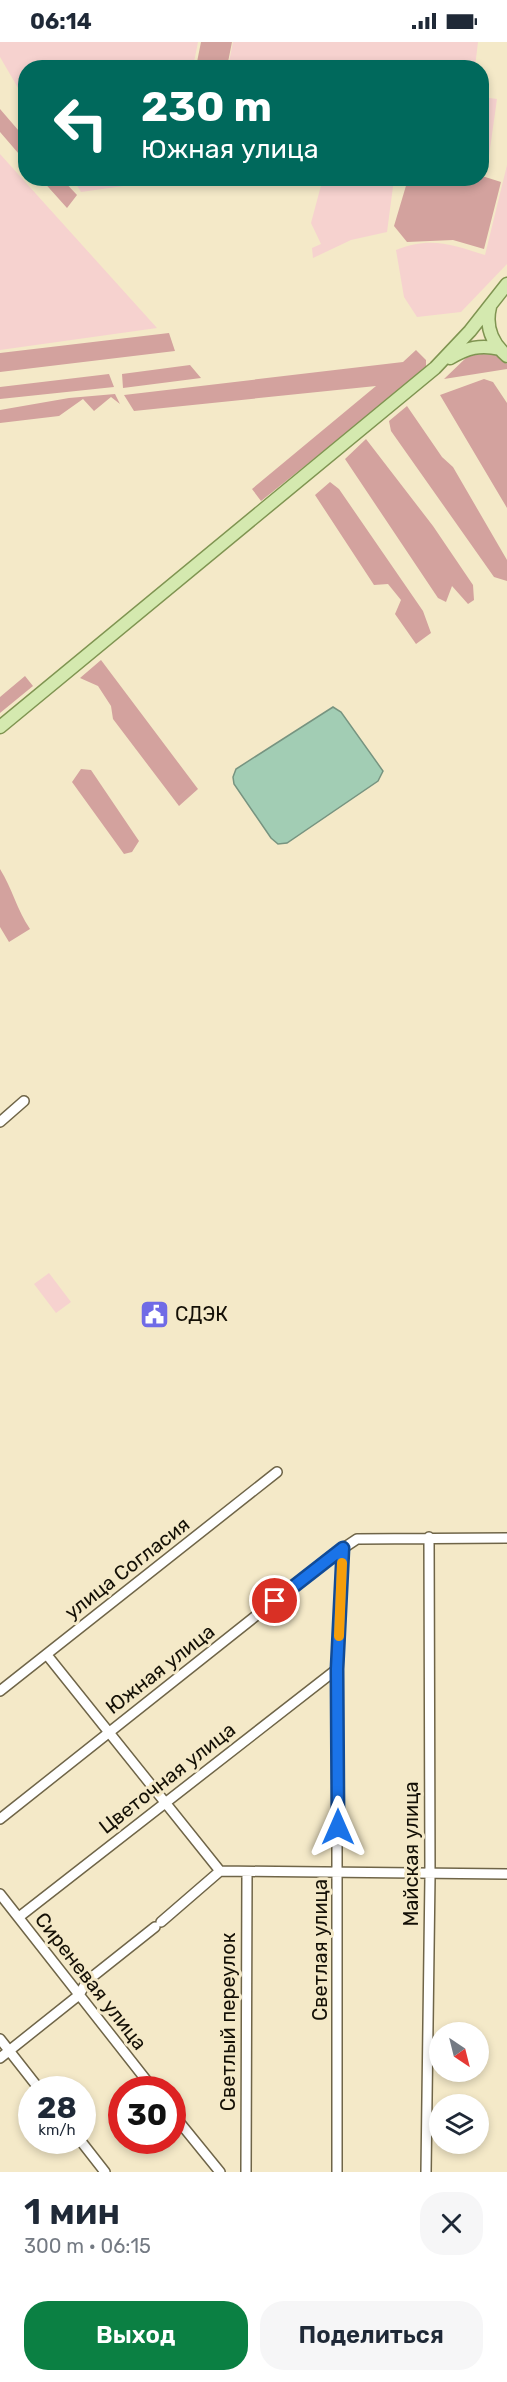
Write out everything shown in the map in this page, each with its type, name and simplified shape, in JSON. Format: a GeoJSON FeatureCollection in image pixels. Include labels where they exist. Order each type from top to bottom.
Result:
{"type":"FeatureCollection","features":[{"type":"Feature","properties":{"kind":"main road"},"geometry":{"type":"LineString","coordinates":[[0,727],[435,368],[470,331],[506,284]]}},
{"type":"Feature","properties":{"kind":"main road"},"geometry":{"type":"LineString","coordinates":[[492,303],[489,327],[503,353]]}},
{"type":"Feature","properties":{"kind":"main road"},"geometry":{"type":"LineString","coordinates":[[435,368],[475,346],[487,346],[503,353]]}},
{"type":"Feature","properties":{"kind":"street"},"geometry":{"type":"LineString","coordinates":[[0,1122],[24,1101]]}},
{"type":"Feature","properties":{"kind":"street","name":"улица Согласия"},"geometry":{"type":"LineString","coordinates":[[0,1692],[277,1472]]}},
{"type":"Feature","properties":{"kind":"street","name":"Майская улица"},"geometry":{"type":"LineString","coordinates":[[426,2172],[430,1876],[429,1537]]}},
{"type":"Feature","properties":{"kind":"street","name":"Южная улица"},"geometry":{"type":"LineString","coordinates":[[0,1819],[357,1539],[507,1538]]}},
{"type":"Feature","properties":{"kind":"street","name":"Светлая улица"},"geometry":{"type":"LineString","coordinates":[[337,2172],[337,1669],[343,1548]]}},
{"type":"Feature","properties":{"kind":"street"},"geometry":{"type":"LineString","coordinates":[[47,1655],[107,1733],[220,1871]]}},
{"type":"Feature","properties":{"kind":"street","name":"Цветочная улица"},"geometry":{"type":"LineString","coordinates":[[19,1917],[337,1669]]}},
{"type":"Feature","properties":{"kind":"street"},"geometry":{"type":"LineString","coordinates":[[0,2058],[79,1995],[87,1981],[158,1925],[220,1871],[338,1872],[430,1876],[507,1874]]}},
{"type":"Feature","properties":{"kind":"street","name":"Светлый переулок"},"geometry":{"type":"LineString","coordinates":[[246,2172],[247,1872]]}},
{"type":"Feature","properties":{"kind":"street","name":"Сиреневая улица"},"geometry":{"type":"LineString","coordinates":[[0,1894],[143,2076]]}},
{"type":"Feature","properties":{"kind":"street"},"geometry":{"type":"LineString","coordinates":[[0,2038],[29,2076]]}},
{"type":"Feature","properties":{"kind":"street"},"geometry":{"type":"LineString","coordinates":[[186,2130],[220,2172]]}},
{"type":"Feature","properties":{"kind":"street"},"geometry":{"type":"LineString","coordinates":[[91,2154],[105,2172]]}},
{"type":"Feature","properties":{"kind":"shaded area"},"geometry":{"type":"Polygon","coordinates":[[[0,42],[198,42],[194,60],[18,60],[18,88],[0,57],[0,42]]]}},
{"type":"Feature","properties":{"kind":"shaded area"},"geometry":{"type":"Polygon","coordinates":[[[201,42],[232,42],[228,60],[197,60],[201,42]]]}},
{"type":"Feature","properties":{"kind":"shaded area"},"geometry":{"type":"Polygon","coordinates":[[[233,42],[478,42],[476,60],[229,60],[233,42]]]}},
{"type":"Feature","properties":{"kind":"shaded area"},"geometry":{"type":"Polygon","coordinates":[[[489,98],[497,99],[489,156],[489,98]]]}},
{"type":"Feature","properties":{"kind":"shaded area"},"geometry":{"type":"Polygon","coordinates":[[[0,109],[18,130],[18,153],[0,132],[0,109]]]}},
{"type":"Feature","properties":{"kind":"shaded area"},"geometry":{"type":"Polygon","coordinates":[[[0,154],[18,174],[18,186],[29,186],[157,328],[0,350],[0,154]]]}},
{"type":"Feature","properties":{"kind":"shaded area"},"geometry":{"type":"Polygon","coordinates":[[[507,165],[507,264],[461,312],[417,317],[404,297],[396,250],[420,243],[441,243],[485,255],[507,165]]]}},
{"type":"Feature","properties":{"kind":"shaded area"},"geometry":{"type":"Polygon","coordinates":[[[489,178],[501,182],[484,249],[453,240],[407,242],[394,226],[406,186],[489,186],[489,178]]]}},
{"type":"Feature","properties":{"kind":"shaded area"},"geometry":{"type":"Polygon","coordinates":[[[47,186],[69,186],[77,195],[67,208],[47,186]]]}},
{"type":"Feature","properties":{"kind":"shaded area"},"geometry":{"type":"Polygon","coordinates":[[[77,186],[123,186],[81,192],[77,186]]]}},
{"type":"Feature","properties":{"kind":"shaded area"},"geometry":{"type":"Polygon","coordinates":[[[321,186],[393,186],[387,232],[351,240],[313,258],[312,248],[321,244],[311,223],[321,186]]]}},
{"type":"Feature","properties":{"kind":"shaded area"},"geometry":{"type":"Polygon","coordinates":[[[169,333],[175,351],[0,372],[0,353],[169,333]]]}},
{"type":"Feature","properties":{"kind":"shaded area"},"geometry":{"type":"Polygon","coordinates":[[[416,350],[426,360],[426,369],[261,501],[252,489],[376,386],[134,411],[124,395],[403,362],[416,350]]]}},
{"type":"Feature","properties":{"kind":"shaded area"},"geometry":{"type":"Polygon","coordinates":[[[497,355],[507,364],[507,369],[444,379],[468,356],[497,355]]]}},
{"type":"Feature","properties":{"kind":"shaded area"},"geometry":{"type":"Polygon","coordinates":[[[190,365],[201,378],[123,388],[122,374],[190,365]]]}},
{"type":"Feature","properties":{"kind":"shaded area"},"geometry":{"type":"Polygon","coordinates":[[[109,374],[114,387],[0,399],[0,387],[109,374]]]}},
{"type":"Feature","properties":{"kind":"shaded area"},"geometry":{"type":"Polygon","coordinates":[[[484,379],[493,382],[507,403],[507,508],[440,395],[484,379]]]}},
{"type":"Feature","properties":{"kind":"shaded area"},"geometry":{"type":"Polygon","coordinates":[[[115,394],[120,404],[111,397],[94,411],[83,399],[59,416],[0,423],[0,410],[69,398],[115,394]]]}},
{"type":"Feature","properties":{"kind":"shaded area"},"geometry":{"type":"Polygon","coordinates":[[[407,406],[442,457],[453,467],[507,560],[507,581],[494,577],[391,431],[389,421],[407,406]]]}},
{"type":"Feature","properties":{"kind":"shaded area"},"geometry":{"type":"Polygon","coordinates":[[[366,439],[433,526],[473,585],[474,600],[468,604],[452,586],[446,602],[438,598],[345,459],[366,439]]]}},
{"type":"Feature","properties":{"kind":"shaded area"},"geometry":{"type":"Polygon","coordinates":[[[330,482],[339,489],[423,611],[431,633],[416,644],[395,614],[401,600],[388,584],[374,585],[315,495],[330,482]]]}},
{"type":"Feature","properties":{"kind":"shaded area"},"geometry":{"type":"Polygon","coordinates":[[[101,660],[198,789],[179,806],[113,719],[111,706],[98,686],[80,678],[101,660]]]}},
{"type":"Feature","properties":{"kind":"shaded area"},"geometry":{"type":"Polygon","coordinates":[[[25,676],[33,686],[0,713],[0,697],[25,676]]]}},
{"type":"Feature","properties":{"kind":"shaded area"},"geometry":{"type":"Polygon","coordinates":[[[333,707],[341,712],[383,771],[378,781],[287,843],[278,844],[271,838],[234,784],[233,777],[236,769],[333,707]]]}},
{"type":"Feature","properties":{"kind":"shaded area"},"geometry":{"type":"Polygon","coordinates":[[[81,769],[91,770],[139,841],[132,852],[124,854],[72,782],[81,769]]]}},
{"type":"Feature","properties":{"kind":"shaded area"},"geometry":{"type":"Polygon","coordinates":[[[0,869],[30,929],[9,942],[0,927],[0,869]]]}},
{"type":"Feature","properties":{"kind":"shaded area"},"geometry":{"type":"Polygon","coordinates":[[[49,1273],[71,1302],[56,1313],[34,1284],[49,1273]]]}},
{"type":"Feature","properties":{"kind":"slow traffic"},"geometry":{"type":"LineString","coordinates":[[339,1636],[342,1563]]}},
{"type":"Feature","properties":{"kind":"place","name":"СДЭК"},"geometry":{"type":"Point","coordinates":[154,1314]}},
{"type":"Feature","properties":{"kind":"route"},"geometry":{"type":"LineString","coordinates":[[275,1601],[343,1548],[337,1669],[338,1827]]}}]}
